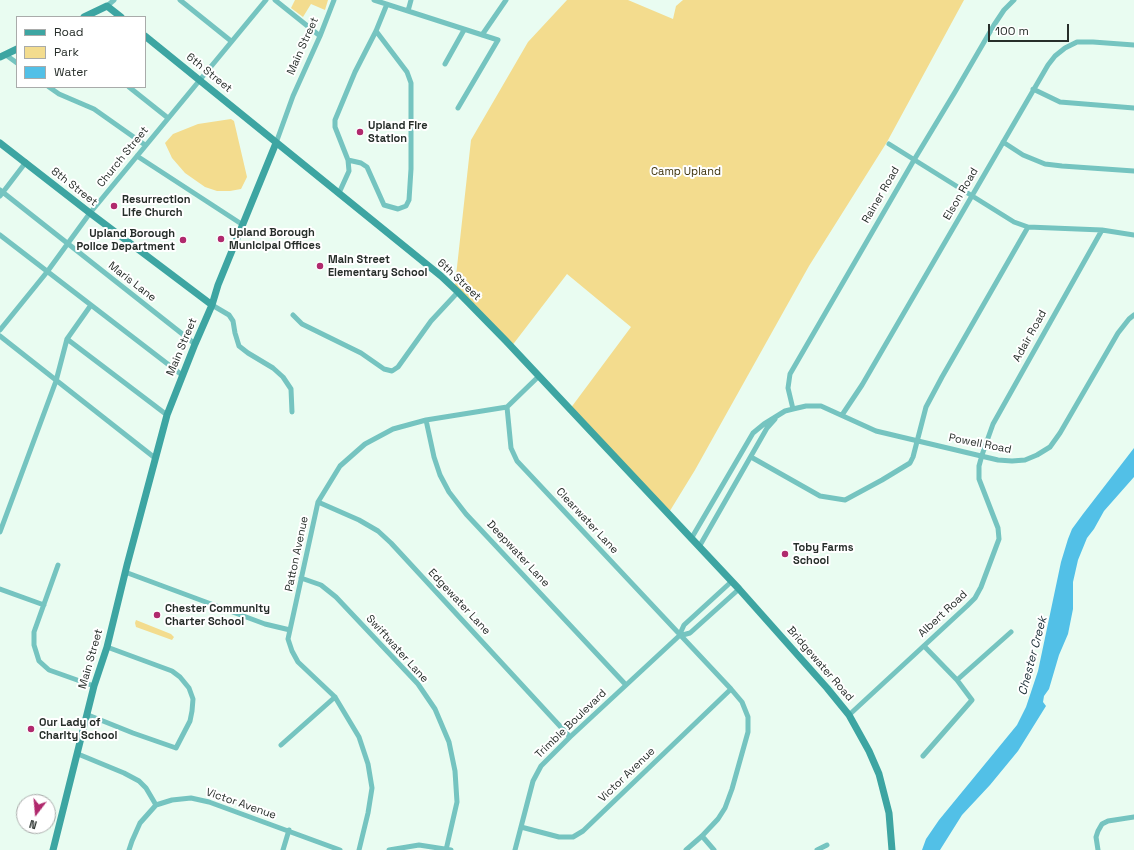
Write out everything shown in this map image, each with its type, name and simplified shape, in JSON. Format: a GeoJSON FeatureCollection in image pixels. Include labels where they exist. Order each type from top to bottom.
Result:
{"type":"FeatureCollection","features":[{"type":"Feature","properties":{"kind":"street"},"geometry":{"type":"LineString","coordinates":[[86,16],[107,6],[114,0]]}},
{"type":"Feature","properties":{"kind":"street"},"geometry":{"type":"LineString","coordinates":[[180,0],[231,41]]}},
{"type":"Feature","properties":{"kind":"street","name":"Church Street"},"geometry":{"type":"LineString","coordinates":[[0,330],[47,272],[90,213],[266,0]]}},
{"type":"Feature","properties":{"kind":"street"},"geometry":{"type":"LineString","coordinates":[[275,0],[320,36]]}},
{"type":"Feature","properties":{"kind":"street","name":"Main Street"},"geometry":{"type":"LineString","coordinates":[[53,850],[88,715],[94,686],[107,647],[125,572],[167,415],[182,374],[212,305],[218,285],[276,143],[293,96],[320,36],[334,0]]}},
{"type":"Feature","properties":{"kind":"street"},"geometry":{"type":"LineString","coordinates":[[374,0],[498,40],[458,108]]}},
{"type":"Feature","properties":{"kind":"street"},"geometry":{"type":"LineString","coordinates":[[408,11],[411,0]]}},
{"type":"Feature","properties":{"kind":"street"},"geometry":{"type":"LineString","coordinates":[[482,35],[506,0]]}},
{"type":"Feature","properties":{"kind":"street","name":"Rainer Road"},"geometry":{"type":"LineString","coordinates":[[793,409],[788,388],[790,374],[994,25],[1004,10],[1014,0]]}},
{"type":"Feature","properties":{"kind":"street"},"geometry":{"type":"LineString","coordinates":[[339,193],[349,171],[348,160],[335,127],[334,120],[355,72],[376,31],[387,4]]}},
{"type":"Feature","properties":{"kind":"street"},"geometry":{"type":"LineString","coordinates":[[107,6],[120,16]]}},
{"type":"Feature","properties":{"kind":"street"},"geometry":{"type":"LineString","coordinates":[[445,64],[464,30]]}},
{"type":"Feature","properties":{"kind":"street"},"geometry":{"type":"LineString","coordinates":[[348,160],[361,163],[367,167],[384,205],[389,208],[398,209],[406,206],[409,200],[411,169],[411,84],[407,72],[376,31]]}},
{"type":"Feature","properties":{"kind":"street","name":"6th Street"},"geometry":{"type":"LineString","coordinates":[[146,37],[441,276],[539,376],[676,523]]}},
{"type":"Feature","properties":{"kind":"street","name":"Elson Road"},"geometry":{"type":"LineString","coordinates":[[842,415],[862,385],[971,196],[1048,65],[1055,56],[1065,48],[1077,42],[1134,44]]}},
{"type":"Feature","properties":{"kind":"street"},"geometry":{"type":"LineString","coordinates":[[3,56],[16,50]]}},
{"type":"Feature","properties":{"kind":"street"},"geometry":{"type":"LineString","coordinates":[[3,56],[16,62]]}},
{"type":"Feature","properties":{"kind":"street"},"geometry":{"type":"LineString","coordinates":[[51,88],[74,101],[94,108],[146,146]]}},
{"type":"Feature","properties":{"kind":"street"},"geometry":{"type":"LineString","coordinates":[[130,88],[168,118]]}},
{"type":"Feature","properties":{"kind":"street"},"geometry":{"type":"LineString","coordinates":[[1034,89],[1060,102],[1134,108]]}},
{"type":"Feature","properties":{"kind":"street"},"geometry":{"type":"LineString","coordinates":[[1003,142],[1023,155],[1045,164],[1134,171]]}},
{"type":"Feature","properties":{"kind":"street","name":"8th Street"},"geometry":{"type":"LineString","coordinates":[[0,143],[212,305]]}},
{"type":"Feature","properties":{"kind":"street"},"geometry":{"type":"LineString","coordinates":[[889,144],[1014,222],[1028,227],[1102,230],[1134,235]]}},
{"type":"Feature","properties":{"kind":"street"},"geometry":{"type":"LineString","coordinates":[[137,156],[243,225]]}},
{"type":"Feature","properties":{"kind":"street"},"geometry":{"type":"LineString","coordinates":[[1,193],[26,162]]}},
{"type":"Feature","properties":{"kind":"street","name":"Maris Lane"},"geometry":{"type":"LineString","coordinates":[[1,193],[195,344]]}},
{"type":"Feature","properties":{"kind":"street"},"geometry":{"type":"LineString","coordinates":[[751,457],[820,496],[845,500],[910,463],[914,457],[926,407],[1028,227]]}},
{"type":"Feature","properties":{"kind":"street","name":"Adair Road"},"geometry":{"type":"LineString","coordinates":[[982,455],[993,424],[1102,230]]}},
{"type":"Feature","properties":{"kind":"street"},"geometry":{"type":"LineString","coordinates":[[0,235],[182,374]]}},
{"type":"Feature","properties":{"kind":"street"},"geometry":{"type":"LineString","coordinates":[[293,316],[302,324],[361,353],[384,369],[392,371],[398,367],[431,321],[458,292]]}},
{"type":"Feature","properties":{"kind":"street"},"geometry":{"type":"LineString","coordinates":[[0,532],[56,381],[67,339],[91,304]]}},
{"type":"Feature","properties":{"kind":"street"},"geometry":{"type":"LineString","coordinates":[[212,305],[229,315],[233,322],[239,346],[273,368],[283,377],[291,389],[292,412]]}},
{"type":"Feature","properties":{"kind":"street","name":"Powell Road"},"geometry":{"type":"LineString","coordinates":[[691,538],[754,433],[764,424],[785,411],[793,409],[806,406],[820,406],[842,415],[857,424],[876,431],[1005,460],[1026,460],[1037,455],[1050,447],[1060,433],[1118,333],[1134,315]]}},
{"type":"Feature","properties":{"kind":"street"},"geometry":{"type":"LineString","coordinates":[[0,336],[155,458]]}},
{"type":"Feature","properties":{"kind":"street"},"geometry":{"type":"LineString","coordinates":[[67,339],[167,415]]}},
{"type":"Feature","properties":{"kind":"street"},"geometry":{"type":"LineString","coordinates":[[507,407],[539,376]]}},
{"type":"Feature","properties":{"kind":"street","name":"Patton Avenue"},"geometry":{"type":"LineString","coordinates":[[359,850],[368,813],[372,788],[369,770],[359,737],[335,697],[298,662],[292,652],[288,639],[318,502],[340,466],[365,444],[393,429],[426,420],[507,407]]}},
{"type":"Feature","properties":{"kind":"street","name":"Clearwater Lane"},"geometry":{"type":"LineString","coordinates":[[507,407],[511,448],[517,461],[742,702],[748,717],[748,732],[725,808],[702,836],[686,850]]}},
{"type":"Feature","properties":{"kind":"street","name":"Powell Road"},"geometry":{"type":"LineString","coordinates":[[699,547],[767,428],[778,416]]}},
{"type":"Feature","properties":{"kind":"street","name":"Deepwater Lane"},"geometry":{"type":"LineString","coordinates":[[426,420],[434,457],[440,475],[449,492],[466,514],[626,685]]}},
{"type":"Feature","properties":{"kind":"street","name":"Albert Road"},"geometry":{"type":"LineString","coordinates":[[849,715],[975,598],[981,587],[1000,539],[998,528],[980,479],[979,466],[982,455]]}},
{"type":"Feature","properties":{"kind":"street","name":"Edgewater Lane"},"geometry":{"type":"LineString","coordinates":[[318,502],[358,520],[378,531],[392,543],[570,737]]}},
{"type":"Feature","properties":{"kind":"street","name":"Bridgewater Road"},"geometry":{"type":"LineString","coordinates":[[676,523],[827,688],[849,715],[869,751],[879,774],[889,814],[892,850]]}},
{"type":"Feature","properties":{"kind":"street"},"geometry":{"type":"LineString","coordinates":[[58,565],[34,632],[34,645],[39,661],[49,670],[94,686]]}},
{"type":"Feature","properties":{"kind":"street"},"geometry":{"type":"LineString","coordinates":[[125,572],[265,624],[290,630]]}},
{"type":"Feature","properties":{"kind":"street","name":"Swiftwater Lane"},"geometry":{"type":"LineString","coordinates":[[301,578],[321,585],[336,597],[418,684],[435,709],[449,742],[455,779],[457,802],[448,850]]}},
{"type":"Feature","properties":{"kind":"street","name":"Trimble Boulevard"},"geometry":{"type":"LineString","coordinates":[[515,850],[533,781],[541,766],[570,737],[679,636],[684,625],[731,582]]}},
{"type":"Feature","properties":{"kind":"street"},"geometry":{"type":"LineString","coordinates":[[0,589],[44,605]]}},
{"type":"Feature","properties":{"kind":"street","name":"Trimble Boulevard"},"geometry":{"type":"LineString","coordinates":[[679,636],[690,633],[738,590]]}},
{"type":"Feature","properties":{"kind":"street"},"geometry":{"type":"LineString","coordinates":[[957,680],[1011,632]]}},
{"type":"Feature","properties":{"kind":"street"},"geometry":{"type":"LineString","coordinates":[[923,756],[972,700],[957,680],[924,646]]}},
{"type":"Feature","properties":{"kind":"street"},"geometry":{"type":"LineString","coordinates":[[88,715],[176,748],[190,721],[193,699],[188,688],[180,677],[172,671],[107,647]]}},
{"type":"Feature","properties":{"kind":"street","name":"Victor Avenue"},"geometry":{"type":"LineString","coordinates":[[521,827],[560,837],[573,836],[583,831],[731,690]]}},
{"type":"Feature","properties":{"kind":"street"},"geometry":{"type":"LineString","coordinates":[[282,745],[335,697]]}},
{"type":"Feature","properties":{"kind":"street"},"geometry":{"type":"LineString","coordinates":[[78,754],[124,773],[139,781],[146,788],[156,805],[140,823],[129,850]]}},
{"type":"Feature","properties":{"kind":"street","name":"Victor Avenue"},"geometry":{"type":"LineString","coordinates":[[156,805],[172,800],[191,798],[209,802],[289,830],[340,850]]}},
{"type":"Feature","properties":{"kind":"street"},"geometry":{"type":"LineString","coordinates":[[1098,850],[1096,837],[1102,824],[1108,821],[1134,816]]}},
{"type":"Feature","properties":{"kind":"street"},"geometry":{"type":"LineString","coordinates":[[283,850],[289,830]]}},
{"type":"Feature","properties":{"kind":"street"},"geometry":{"type":"LineString","coordinates":[[702,836],[714,850]]}},
{"type":"Feature","properties":{"kind":"street"},"geometry":{"type":"LineString","coordinates":[[389,850],[419,845],[448,850]]}},
{"type":"Feature","properties":{"kind":"street"},"geometry":{"type":"LineString","coordinates":[[817,850],[827,845]]}},
{"type":"Feature","properties":{"kind":"green space"},"geometry":{"type":"Polygon","coordinates":[[[295,0],[328,0],[325,10],[311,4],[303,17],[291,8],[295,0]]]}},
{"type":"Feature","properties":{"kind":"green space","name":"Camp Upland"},"geometry":{"type":"Polygon","coordinates":[[[567,0],[628,0],[673,19],[676,6],[683,0],[964,0],[887,142],[809,266],[695,470],[668,514],[570,409],[631,327],[567,274],[511,347],[455,285],[471,140],[528,42],[567,0]]]}},
{"type":"Feature","properties":{"kind":"green space"},"geometry":{"type":"Polygon","coordinates":[[[231,119],[234,121],[247,177],[241,189],[217,191],[205,187],[185,173],[172,158],[165,143],[173,134],[198,124],[231,119]]]}},
{"type":"Feature","properties":{"kind":"green space"},"geometry":{"type":"Polygon","coordinates":[[[136,620],[171,634],[174,637],[172,640],[136,627],[136,620]]]}},
{"type":"Feature","properties":{"kind":"water"},"geometry":{"type":"Polygon","coordinates":[[[1134,448],[1134,477],[1104,511],[1087,538],[1078,560],[1073,582],[1073,609],[1068,634],[1059,655],[1049,689],[1044,696],[1043,702],[1046,706],[1018,751],[990,785],[962,815],[940,850],[922,850],[926,839],[939,820],[1017,725],[1026,707],[1038,671],[1061,562],[1072,529],[1134,448]]]}},
{"type":"Feature","properties":{"kind":"place","name":"Upland Fire Station"},"geometry":{"type":"Point","coordinates":[360,132]}},
{"type":"Feature","properties":{"kind":"place","name":"Resurrection Life Church"},"geometry":{"type":"Point","coordinates":[114,206]}},
{"type":"Feature","properties":{"kind":"place","name":"Upland Borough Municipal Offices"},"geometry":{"type":"Point","coordinates":[221,239]}},
{"type":"Feature","properties":{"kind":"place","name":"Upland Borough Police Department"},"geometry":{"type":"Point","coordinates":[183,240]}},
{"type":"Feature","properties":{"kind":"place","name":"Main Street Elementary School"},"geometry":{"type":"Point","coordinates":[320,266]}},
{"type":"Feature","properties":{"kind":"place","name":"Toby Farms School"},"geometry":{"type":"Point","coordinates":[785,554]}},
{"type":"Feature","properties":{"kind":"place","name":"Chester Community Charter School"},"geometry":{"type":"Point","coordinates":[157,615]}},
{"type":"Feature","properties":{"kind":"place","name":"Our Lady of Charity School"},"geometry":{"type":"Point","coordinates":[31,729]}},
{"type":"Feature","properties":{"kind":"water label","name":"Chester Creek"},"geometry":{"type":"Point","coordinates":[1033,656]}}]}
